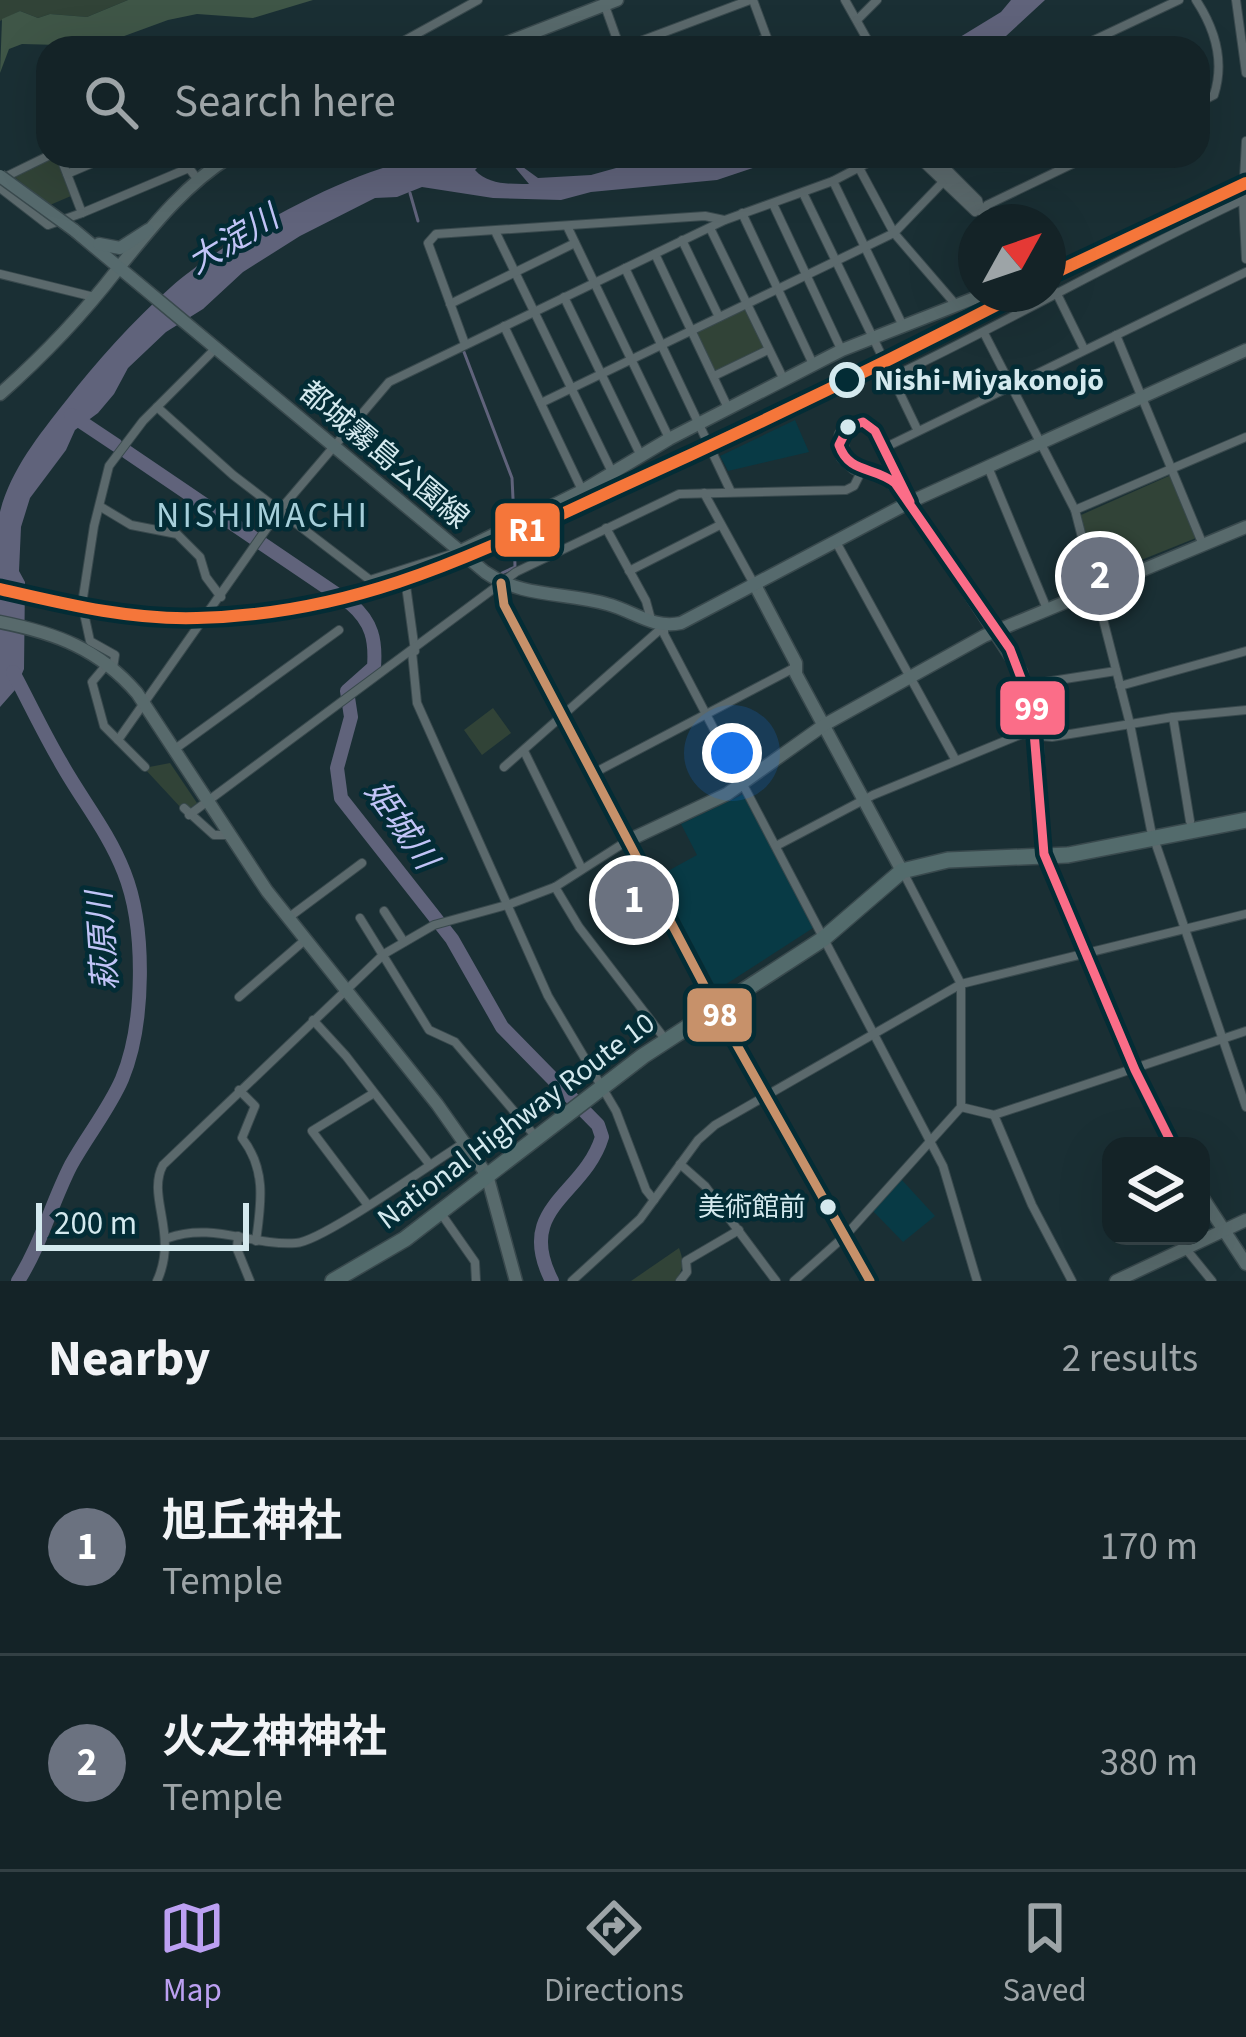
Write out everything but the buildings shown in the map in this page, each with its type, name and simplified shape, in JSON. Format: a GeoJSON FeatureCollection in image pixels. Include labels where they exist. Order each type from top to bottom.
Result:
{"type":"FeatureCollection","features":[{"type":"Feature","properties":{"kind":"highway","name":"National Highway Route 10"},"geometry":{"type":"LineString","coordinates":[[1153,834],[1246,810]]}},
{"type":"Feature","properties":{"kind":"highway","name":"National Highway Route 10"},"geometry":{"type":"LineString","coordinates":[[333,1281],[376,1258],[599,1087],[823,939],[902,871],[948,860],[1044,854],[1066,846],[1246,820]]}},
{"type":"Feature","properties":{"kind":"main road","name":"都城霧島公園線"},"geometry":{"type":"LineString","coordinates":[[0,181],[92,243],[501,584],[611,604],[658,625]]}},
{"type":"Feature","properties":{"kind":"main road"},"geometry":{"type":"LineString","coordinates":[[92,243],[120,248],[148,230]]}},
{"type":"Feature","properties":{"kind":"main road"},"geometry":{"type":"LineString","coordinates":[[658,625],[693,619],[910,502],[997,630],[1026,685],[1036,735],[1044,854]]}},
{"type":"Feature","properties":{"kind":"street"},"geometry":{"type":"LineString","coordinates":[[414,36],[478,0]]}},
{"type":"Feature","properties":{"kind":"street"},"geometry":{"type":"LineString","coordinates":[[654,36],[751,0],[766,36]]}},
{"type":"Feature","properties":{"kind":"street"},"geometry":{"type":"LineString","coordinates":[[845,0],[866,36]]}},
{"type":"Feature","properties":{"kind":"street"},"geometry":{"type":"LineString","coordinates":[[857,20],[877,0]]}},
{"type":"Feature","properties":{"kind":"street"},"geometry":{"type":"LineString","coordinates":[[1102,36],[1178,0]]}},
{"type":"Feature","properties":{"kind":"street"},"geometry":{"type":"LineString","coordinates":[[1196,0],[1211,26],[1218,56],[1210,97]]}},
{"type":"Feature","properties":{"kind":"street"},"geometry":{"type":"LineString","coordinates":[[1236,0],[1246,73]]}},
{"type":"Feature","properties":{"kind":"street"},"geometry":{"type":"LineString","coordinates":[[524,36],[611,2],[618,36]]}},
{"type":"Feature","properties":{"kind":"street"},"geometry":{"type":"LineString","coordinates":[[1246,141],[1246,259]]}},
{"type":"Feature","properties":{"kind":"street"},"geometry":{"type":"LineString","coordinates":[[36,162],[0,181],[48,225],[189,168],[197,180]]}},
{"type":"Feature","properties":{"kind":"street"},"geometry":{"type":"LineString","coordinates":[[65,168],[82,213]]}},
{"type":"Feature","properties":{"kind":"street"},"geometry":{"type":"LineString","coordinates":[[68,174],[82,168]]}},
{"type":"Feature","properties":{"kind":"street"},"geometry":{"type":"LineString","coordinates":[[0,394],[94,297],[148,230],[212,168]]}},
{"type":"Feature","properties":{"kind":"street"},"geometry":{"type":"LineString","coordinates":[[118,740],[279,511],[389,382],[725,220],[833,181],[855,168]]}},
{"type":"Feature","properties":{"kind":"street"},"geometry":{"type":"LineString","coordinates":[[157,407],[279,511],[370,580],[404,571],[514,526],[842,350],[957,306],[894,233],[859,168]]}},
{"type":"Feature","properties":{"kind":"street"},"geometry":{"type":"LineString","coordinates":[[928,168],[966,204]]}},
{"type":"Feature","properties":{"kind":"street"},"geometry":{"type":"LineString","coordinates":[[943,168],[979,204]]}},
{"type":"Feature","properties":{"kind":"street"},"geometry":{"type":"LineString","coordinates":[[989,204],[1064,168]]}},
{"type":"Feature","properties":{"kind":"street"},"geometry":{"type":"LineString","coordinates":[[833,181],[904,328]]}},
{"type":"Feature","properties":{"kind":"street"},"geometry":{"type":"LineString","coordinates":[[541,403],[894,233],[942,183]]}},
{"type":"Feature","properties":{"kind":"street"},"geometry":{"type":"LineString","coordinates":[[803,193],[917,429]]}},
{"type":"Feature","properties":{"kind":"street"},"geometry":{"type":"LineString","coordinates":[[1066,289],[1244,198]]}},
{"type":"Feature","properties":{"kind":"street"},"geometry":{"type":"LineString","coordinates":[[772,204],[842,350]]}},
{"type":"Feature","properties":{"kind":"street"},"geometry":{"type":"LineString","coordinates":[[742,214],[813,364]]}},
{"type":"Feature","properties":{"kind":"street"},"geometry":{"type":"LineString","coordinates":[[463,346],[428,243],[436,234],[705,216],[725,220]]}},
{"type":"Feature","properties":{"kind":"street"},"geometry":{"type":"LineString","coordinates":[[568,228],[670,439]]}},
{"type":"Feature","properties":{"kind":"street"},"geometry":{"type":"LineString","coordinates":[[710,228],[784,380]]}},
{"type":"Feature","properties":{"kind":"street"},"geometry":{"type":"LineString","coordinates":[[496,233],[612,474]]}},
{"type":"Feature","properties":{"kind":"street"},"geometry":{"type":"LineString","coordinates":[[682,240],[719,317]]}},
{"type":"Feature","properties":{"kind":"street"},"geometry":{"type":"LineString","coordinates":[[450,304],[575,243]]}},
{"type":"Feature","properties":{"kind":"street"},"geometry":{"type":"LineString","coordinates":[[655,254],[728,408]]}},
{"type":"Feature","properties":{"kind":"street"},"geometry":{"type":"LineString","coordinates":[[625,268],[731,492]]}},
{"type":"Feature","properties":{"kind":"street"},"geometry":{"type":"LineString","coordinates":[[884,448],[1246,272]]}},
{"type":"Feature","properties":{"kind":"street"},"geometry":{"type":"LineString","coordinates":[[0,274],[94,297]]}},
{"type":"Feature","properties":{"kind":"street"},"geometry":{"type":"LineString","coordinates":[[564,297],[641,456]]}},
{"type":"Feature","properties":{"kind":"street"},"geometry":{"type":"LineString","coordinates":[[892,376],[1024,312]]}},
{"type":"Feature","properties":{"kind":"street"},"geometry":{"type":"LineString","coordinates":[[1066,312],[1084,349]]}},
{"type":"Feature","properties":{"kind":"street"},"geometry":{"type":"LineString","coordinates":[[504,326],[582,491]]}},
{"type":"Feature","properties":{"kind":"street"},"geometry":{"type":"LineString","coordinates":[[985,333],[1075,510],[1153,834],[1246,1107]]}},
{"type":"Feature","properties":{"kind":"street"},"geometry":{"type":"LineString","coordinates":[[1116,335],[1203,544]]}},
{"type":"Feature","properties":{"kind":"street"},"geometry":{"type":"LineString","coordinates":[[146,767],[100,718],[92,688],[115,655],[90,641],[82,604],[110,466],[214,345]]}},
{"type":"Feature","properties":{"kind":"street"},"geometry":{"type":"LineString","coordinates":[[714,376],[768,350]]}},
{"type":"Feature","properties":{"kind":"street"},"geometry":{"type":"LineString","coordinates":[[910,502],[1246,350]]}},
{"type":"Feature","properties":{"kind":"street"},"geometry":{"type":"LineString","coordinates":[[869,424],[910,502],[885,475],[862,470],[843,457],[839,445],[848,427],[869,424]]}},
{"type":"Feature","properties":{"kind":"street"},"geometry":{"type":"LineString","coordinates":[[1075,510],[1246,437]]}},
{"type":"Feature","properties":{"kind":"street"},"geometry":{"type":"LineString","coordinates":[[988,467],[1047,609]]}},
{"type":"Feature","properties":{"kind":"street"},"geometry":{"type":"LineString","coordinates":[[230,835],[214,836],[187,812],[501,584],[679,494],[846,490],[862,470]]}},
{"type":"Feature","properties":{"kind":"street"},"geometry":{"type":"LineString","coordinates":[[704,493],[961,984],[962,1107],[847,1235],[794,1281]]}},
{"type":"Feature","properties":{"kind":"street"},"geometry":{"type":"LineString","coordinates":[[101,507],[131,525],[177,534],[200,557],[220,597]]}},
{"type":"Feature","properties":{"kind":"street"},"geometry":{"type":"LineString","coordinates":[[629,571],[720,525]]}},
{"type":"Feature","properties":{"kind":"street"},"geometry":{"type":"LineString","coordinates":[[157,1281],[168,1238],[158,1172],[384,954],[434,925],[555,887],[627,841],[727,794],[824,725],[997,630],[1246,526]]}},
{"type":"Feature","properties":{"kind":"street"},"geometry":{"type":"LineString","coordinates":[[606,528],[744,781],[929,1139],[953,1188],[977,1281]]}},
{"type":"Feature","properties":{"kind":"street"},"geometry":{"type":"LineString","coordinates":[[836,541],[956,759]]}},
{"type":"Feature","properties":{"kind":"street"},"geometry":{"type":"LineString","coordinates":[[404,571],[417,703],[548,996],[616,1111],[654,1200]]}},
{"type":"Feature","properties":{"kind":"street"},"geometry":{"type":"LineString","coordinates":[[501,584],[504,604],[627,841],[764,1097],[870,1281]]}},
{"type":"Feature","properties":{"kind":"street"},"geometry":{"type":"LineString","coordinates":[[0,622],[72,641],[110,665],[146,706],[288,918],[487,1175],[516,1281]]}},
{"type":"Feature","properties":{"kind":"street"},"geometry":{"type":"LineString","coordinates":[[505,767],[658,625]]}},
{"type":"Feature","properties":{"kind":"street"},"geometry":{"type":"LineString","coordinates":[[173,750],[339,630]]}},
{"type":"Feature","properties":{"kind":"street"},"geometry":{"type":"LineString","coordinates":[[1120,686],[1245,655]]}},
{"type":"Feature","properties":{"kind":"street"},"geometry":{"type":"LineString","coordinates":[[592,774],[796,668]]}},
{"type":"Feature","properties":{"kind":"street"},"geometry":{"type":"LineString","coordinates":[[1026,685],[1116,671]]}},
{"type":"Feature","properties":{"kind":"street"},"geometry":{"type":"LineString","coordinates":[[776,847],[863,800],[1022,734],[1052,737],[1246,710]]}},
{"type":"Feature","properties":{"kind":"street"},"geometry":{"type":"LineString","coordinates":[[1173,717],[1190,821]]}},
{"type":"Feature","properties":{"kind":"street"},"geometry":{"type":"LineString","coordinates":[[524,751],[582,869]]}},
{"type":"Feature","properties":{"kind":"street"},"geometry":{"type":"LineString","coordinates":[[1044,854],[1135,1070],[1168,1137]]}},
{"type":"Feature","properties":{"kind":"street"},"geometry":{"type":"LineString","coordinates":[[288,918],[362,863]]}},
{"type":"Feature","properties":{"kind":"street"},"geometry":{"type":"LineString","coordinates":[[555,887],[578,927],[665,1041]]}},
{"type":"Feature","properties":{"kind":"street"},"geometry":{"type":"LineString","coordinates":[[384,911],[404,942]]}},
{"type":"Feature","properties":{"kind":"street"},"geometry":{"type":"LineString","coordinates":[[572,1281],[640,1220],[680,1163],[715,1125],[961,984],[1246,914]]}},
{"type":"Feature","properties":{"kind":"street"},"geometry":{"type":"LineString","coordinates":[[360,918],[429,1030],[454,1042],[536,1137]]}},
{"type":"Feature","properties":{"kind":"street"},"geometry":{"type":"LineString","coordinates":[[239,997],[305,940]]}},
{"type":"Feature","properties":{"kind":"street"},"geometry":{"type":"LineString","coordinates":[[313,1021],[430,1165]]}},
{"type":"Feature","properties":{"kind":"street"},"geometry":{"type":"LineString","coordinates":[[962,1107],[994,1115],[1246,1031]]}},
{"type":"Feature","properties":{"kind":"street"},"geometry":{"type":"LineString","coordinates":[[239,1090],[255,1106],[242,1138],[254,1153],[260,1174],[256,1241]]}},
{"type":"Feature","properties":{"kind":"street"},"geometry":{"type":"LineString","coordinates":[[367,1204],[312,1131],[374,1093]]}},
{"type":"Feature","properties":{"kind":"street"},"geometry":{"type":"LineString","coordinates":[[994,1115],[1032,1205],[1072,1281]]}},
{"type":"Feature","properties":{"kind":"street"},"geometry":{"type":"LineString","coordinates":[[168,1238],[211,1230],[256,1241],[304,1243],[464,1143]]}},
{"type":"Feature","properties":{"kind":"street"},"geometry":{"type":"LineString","coordinates":[[680,1163],[705,1186],[776,1281]]}},
{"type":"Feature","properties":{"kind":"street"},"geometry":{"type":"LineString","coordinates":[[440,1211],[475,1262],[474,1280]]}},
{"type":"Feature","properties":{"kind":"street"},"geometry":{"type":"LineString","coordinates":[[1210,1211],[1246,1264]]}},
{"type":"Feature","properties":{"kind":"street"},"geometry":{"type":"LineString","coordinates":[[1116,1281],[1246,1220]]}},
{"type":"Feature","properties":{"kind":"street"},"geometry":{"type":"LineString","coordinates":[[680,1281],[686,1261],[739,1230]]}},
{"type":"Feature","properties":{"kind":"street"},"geometry":{"type":"LineString","coordinates":[[238,1236],[236,1249],[250,1281]]}},
{"type":"Feature","properties":{"kind":"street"},"geometry":{"type":"LineString","coordinates":[[1186,1248],[1212,1281]]}},
{"type":"Feature","properties":{"kind":"shaded area"},"geometry":{"type":"Polygon","coordinates":[[[1011,0],[1045,0],[1006,36],[962,36],[1001,12],[1011,0]]]}},
{"type":"Feature","properties":{"kind":"shaded area"},"geometry":{"type":"Polygon","coordinates":[[[385,168],[477,168],[493,181],[529,184],[516,168],[538,178],[591,175],[616,168],[753,168],[717,180],[591,192],[561,200],[493,198],[422,187],[397,197],[375,198],[243,272],[128,368],[98,413],[75,430],[30,498],[21,527],[19,571],[25,582],[24,669],[15,690],[0,707],[0,512],[26,454],[89,372],[171,287],[259,226],[385,168]]]}},
{"type":"Feature","properties":{"kind":"shaded area"},"geometry":{"type":"Polygon","coordinates":[[[795,420],[809,452],[728,471],[720,456],[795,420]]]}},
{"type":"Feature","properties":{"kind":"shaded area"},"geometry":{"type":"Polygon","coordinates":[[[744,794],[813,928],[717,990],[657,877],[697,855],[681,824],[744,794]]]}},
{"type":"Feature","properties":{"kind":"shaded area"},"geometry":{"type":"Polygon","coordinates":[[[901,1179],[935,1216],[903,1242],[872,1210],[901,1179]]]}},
{"type":"Feature","properties":{"kind":"green space"},"geometry":{"type":"Polygon","coordinates":[[[0,0],[128,0],[87,17],[50,14],[38,18],[20,11],[0,21],[0,0]]]}},
{"type":"Feature","properties":{"kind":"green space"},"geometry":{"type":"Polygon","coordinates":[[[128,0],[313,0],[253,18],[197,14],[124,36],[36,36],[36,44],[9,49],[0,73],[2,19],[20,11],[38,18],[50,14],[87,17],[128,0]]]}},
{"type":"Feature","properties":{"kind":"green space"},"geometry":{"type":"Polygon","coordinates":[[[36,165],[60,168],[71,196],[50,205],[13,176],[36,165]]]}},
{"type":"Feature","properties":{"kind":"green space"},"geometry":{"type":"Polygon","coordinates":[[[747,304],[768,350],[714,376],[691,331],[747,304]]]}},
{"type":"Feature","properties":{"kind":"green space"},"geometry":{"type":"Polygon","coordinates":[[[1171,475],[1196,538],[1094,579],[1081,515],[1171,475]]]}},
{"type":"Feature","properties":{"kind":"green space"},"geometry":{"type":"Polygon","coordinates":[[[493,708],[511,733],[482,755],[464,730],[493,708]]]}},
{"type":"Feature","properties":{"kind":"green space"},"geometry":{"type":"Polygon","coordinates":[[[170,763],[197,803],[188,810],[144,768],[170,763]]]}},
{"type":"Feature","properties":{"kind":"green space"},"geometry":{"type":"Polygon","coordinates":[[[679,1248],[682,1265],[675,1281],[631,1281],[679,1248]]]}},
{"type":"Feature","properties":{"kind":"waterway"},"geometry":{"type":"LineString","coordinates":[[410,193],[418,221]]}},
{"type":"Feature","properties":{"kind":"waterway"},"geometry":{"type":"LineString","coordinates":[[464,352],[512,478],[514,519]]}},
{"type":"Feature","properties":{"kind":"waterway","name":"姫城川"},"geometry":{"type":"LineString","coordinates":[[71,415],[116,445]]}},
{"type":"Feature","properties":{"kind":"waterway","name":"姫城川"},"geometry":{"type":"LineString","coordinates":[[127,452],[351,604],[368,625],[374,667],[347,691],[351,717],[337,768],[341,798],[452,939],[502,1027],[598,1125],[602,1137],[593,1157],[546,1218],[542,1256],[552,1281]]}},
{"type":"Feature","properties":{"kind":"waterway"},"geometry":{"type":"LineString","coordinates":[[502,573],[515,567],[514,529]]}},
{"type":"Feature","properties":{"kind":"waterway","name":"萩原川"},"geometry":{"type":"LineString","coordinates":[[13,672],[118,857],[136,920],[140,976],[135,1031],[122,1079],[71,1165],[18,1281]]}},
{"type":"Feature","properties":{"kind":"transit line","name":"R1"},"geometry":{"type":"LineString","coordinates":[[1066,268],[1246,183]]}},
{"type":"Feature","properties":{"kind":"transit line","name":"R1"},"geometry":{"type":"LineString","coordinates":[[0,589],[98,610],[172,618],[256,614],[364,593],[515,536],[982,312]]}},
{"type":"Feature","properties":{"kind":"transit line","name":"99"},"geometry":{"type":"LineString","coordinates":[[910,502],[875,431],[863,422],[848,427],[839,445],[843,454],[895,483],[1010,649],[1032,707],[1044,854],[1135,1070],[1168,1137]]}},
{"type":"Feature","properties":{"kind":"transit line","name":"98"},"geometry":{"type":"LineString","coordinates":[[501,583],[504,605],[716,1008],[870,1281]]}},
{"type":"Feature","properties":{"kind":"place","name":"Nishi-Miyakonojō"},"geometry":{"type":"Point","coordinates":[847,380]}},
{"type":"Feature","properties":{"kind":"place","name":"火之神神社"},"geometry":{"type":"Point","coordinates":[1100,576]}},
{"type":"Feature","properties":{"kind":"place","name":"旭丘神社"},"geometry":{"type":"Point","coordinates":[634,900]}},
{"type":"Feature","properties":{"kind":"place","name":"美術館前"},"geometry":{"type":"Point","coordinates":[828,1207]}},
{"type":"Feature","properties":{"kind":"district","name":"NISHIMACHI"},"geometry":{"type":"Point","coordinates":[263,515]}},
{"type":"Feature","properties":{"kind":"water label","name":"大淀川"},"geometry":{"type":"Point","coordinates":[233,240]}}]}
